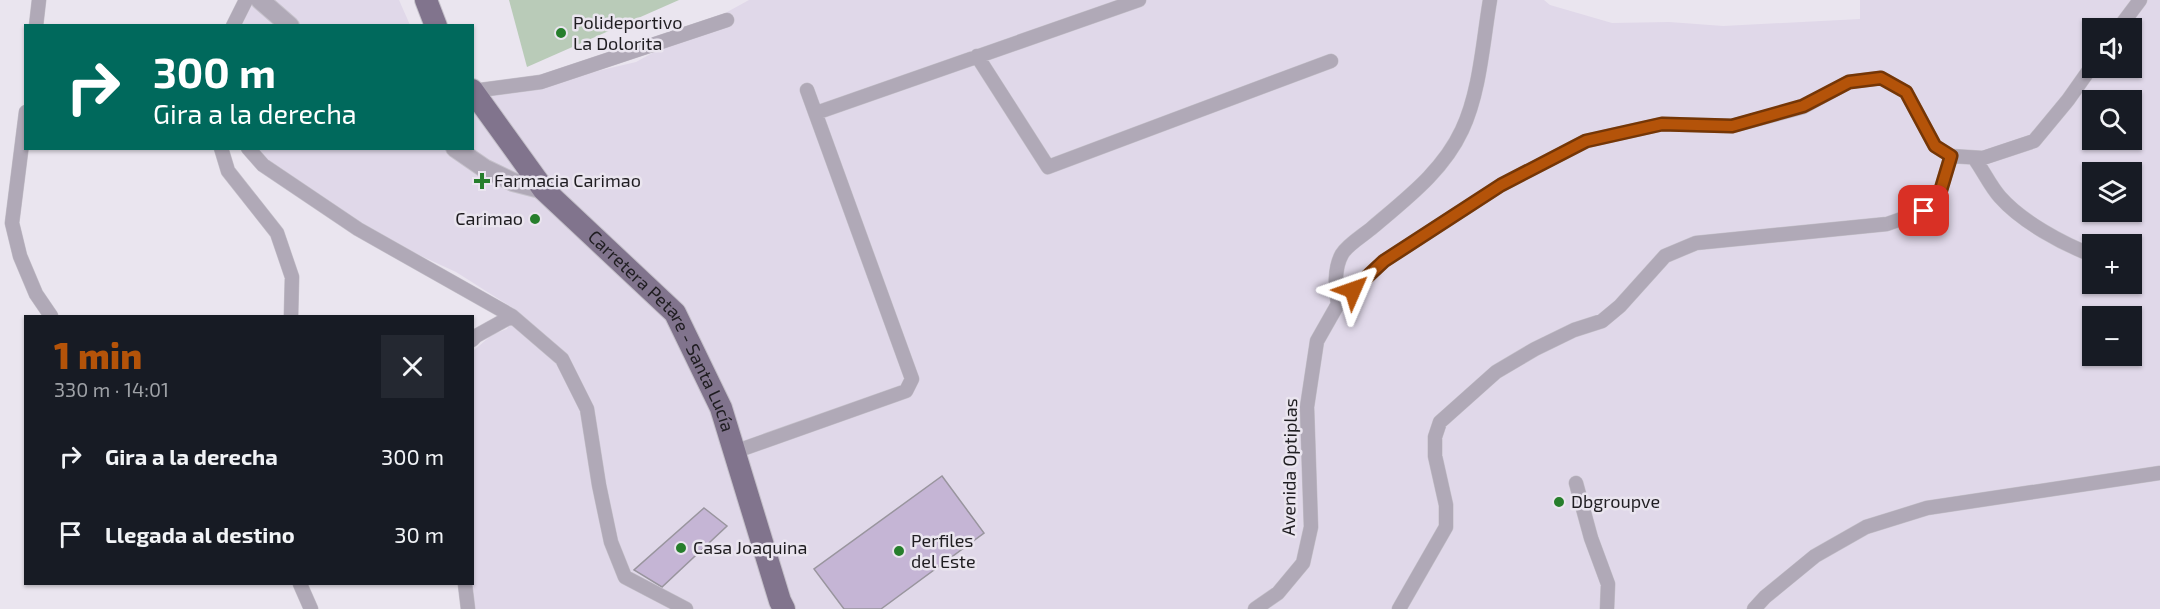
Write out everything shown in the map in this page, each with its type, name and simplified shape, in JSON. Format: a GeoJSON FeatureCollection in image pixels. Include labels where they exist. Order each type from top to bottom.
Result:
{"type":"FeatureCollection","features":[{"type":"Feature","properties":{"kind":"main road"},"geometry":{"type":"LineString","coordinates":[[426,0],[435,24]]}},
{"type":"Feature","properties":{"kind":"main road","name":"Carretera Petare - Santa Lucía"},"geometry":{"type":"LineString","coordinates":[[474,92],[544,190],[675,313],[721,408],[784,609]]}},
{"type":"Feature","properties":{"kind":"street"},"geometry":{"type":"LineString","coordinates":[[36,24],[39,0]]}},
{"type":"Feature","properties":{"kind":"street"},"geometry":{"type":"LineString","coordinates":[[233,24],[246,0]]}},
{"type":"Feature","properties":{"kind":"street"},"geometry":{"type":"LineString","coordinates":[[260,0],[288,24]]}},
{"type":"Feature","properties":{"kind":"street"},"geometry":{"type":"LineString","coordinates":[[816,113],[1139,0]]}},
{"type":"Feature","properties":{"kind":"street"},"geometry":{"type":"LineString","coordinates":[[1338,304],[1337,271],[1343,253],[1423,185],[1449,153],[1462,129],[1473,100],[1490,0]]}},
{"type":"Feature","properties":{"kind":"street"},"geometry":{"type":"LineString","coordinates":[[2126,18],[2140,0]]}},
{"type":"Feature","properties":{"kind":"street"},"geometry":{"type":"LineString","coordinates":[[474,91],[541,82],[727,20]]}},
{"type":"Feature","properties":{"kind":"street"},"geometry":{"type":"LineString","coordinates":[[977,56],[1048,167],[1331,61]]}},
{"type":"Feature","properties":{"kind":"street","name":"Avenida Optiplas"},"geometry":{"type":"LineString","coordinates":[[1255,609],[1278,593],[1303,563],[1311,527],[1307,407],[1317,341],[1338,304],[1384,261],[1501,185],[1586,141],[1662,124],[1732,126],[1803,106],[1849,82],[1881,78],[1906,92],[1935,146],[1951,156]]}},
{"type":"Feature","properties":{"kind":"street"},"geometry":{"type":"LineString","coordinates":[[1399,609],[1446,527],[1446,505],[1435,456],[1435,437],[1440,422],[1496,372],[1564,335],[1602,321],[1620,306],[1665,256],[1696,243],[1887,224],[1924,211],[1939,196],[1951,156],[1983,158],[2034,141],[2084,78]]}},
{"type":"Feature","properties":{"kind":"street"},"geometry":{"type":"LineString","coordinates":[[734,452],[906,391],[912,379],[807,90]]}},
{"type":"Feature","properties":{"kind":"street"},"geometry":{"type":"LineString","coordinates":[[24,128],[12,223],[20,256],[36,294],[50,315]]}},
{"type":"Feature","properties":{"kind":"street"},"geometry":{"type":"LineString","coordinates":[[222,150],[228,171],[277,233],[292,277],[291,315]]}},
{"type":"Feature","properties":{"kind":"street"},"geometry":{"type":"LineString","coordinates":[[250,150],[263,165],[358,229],[512,316],[562,359],[587,409],[611,542],[625,577],[686,609]]}},
{"type":"Feature","properties":{"kind":"street"},"geometry":{"type":"LineString","coordinates":[[458,150],[484,168],[513,183],[544,190]]}},
{"type":"Feature","properties":{"kind":"street"},"geometry":{"type":"LineString","coordinates":[[1974,158],[2001,198],[2028,220],[2082,251]]}},
{"type":"Feature","properties":{"kind":"street"},"geometry":{"type":"LineString","coordinates":[[474,338],[512,316]]}},
{"type":"Feature","properties":{"kind":"street"},"geometry":{"type":"LineString","coordinates":[[1754,609],[1765,597],[1815,556],[1866,527],[1927,508],[2160,473]]}},
{"type":"Feature","properties":{"kind":"street"},"geometry":{"type":"LineString","coordinates":[[1576,483],[1591,538],[1608,584],[1607,609]]}},
{"type":"Feature","properties":{"kind":"street"},"geometry":{"type":"LineString","coordinates":[[300,585],[311,609]]}},
{"type":"Feature","properties":{"kind":"street"},"geometry":{"type":"LineString","coordinates":[[465,585],[468,609]]}},
{"type":"Feature","properties":{"kind":"shaded area"},"geometry":{"type":"Polygon","coordinates":[[[256,0],[399,0],[410,24],[238,24],[240,15],[256,0]]]}},
{"type":"Feature","properties":{"kind":"shaded area"},"geometry":{"type":"Polygon","coordinates":[[[749,0],[1544,0],[1550,5],[1612,23],[1669,22],[1723,26],[1860,19],[1860,0],[2160,0],[2160,609],[474,609],[472,585],[474,585],[474,350],[493,334],[507,329],[516,310],[456,272],[315,207],[286,189],[244,150],[474,150],[474,85],[529,87],[636,62],[749,0]]]}},
{"type":"Feature","properties":{"kind":"green space","name":"Polideportivo La Dolorita"},"geometry":{"type":"Polygon","coordinates":[[[509,0],[679,0],[527,67],[509,0]]]}},
{"type":"Feature","properties":{"kind":"building","name":"Perfiles del Este"},"geometry":{"type":"Polygon","coordinates":[[[942,476],[984,533],[881,609],[844,609],[814,569],[942,476]]]}},
{"type":"Feature","properties":{"kind":"building","name":"Casa Joaquina"},"geometry":{"type":"Polygon","coordinates":[[[704,508],[727,526],[662,587],[634,570],[704,508]]]}},
{"type":"Feature","properties":{"kind":"place","name":"Polideportivo La Dolorita"},"geometry":{"type":"Point","coordinates":[561,33]}},
{"type":"Feature","properties":{"kind":"place","name":"Farmacia Carimao"},"geometry":{"type":"Point","coordinates":[482,181]}},
{"type":"Feature","properties":{"kind":"place","name":"Carimao"},"geometry":{"type":"Point","coordinates":[535,219]}},
{"type":"Feature","properties":{"kind":"place","name":"Dbgroupve"},"geometry":{"type":"Point","coordinates":[1559,502]}},
{"type":"Feature","properties":{"kind":"place","name":"Casa Joaquina"},"geometry":{"type":"Point","coordinates":[681,548]}},
{"type":"Feature","properties":{"kind":"place","name":"Perfiles del Este"},"geometry":{"type":"Point","coordinates":[899,551]}},
{"type":"Feature","properties":{"kind":"route"},"geometry":{"type":"LineString","coordinates":[[1353,290],[1384,261],[1501,185],[1586,141],[1662,124],[1732,126],[1803,106],[1849,82],[1881,78],[1906,92],[1935,146],[1951,156],[1939,196],[1924,211]]}}]}
